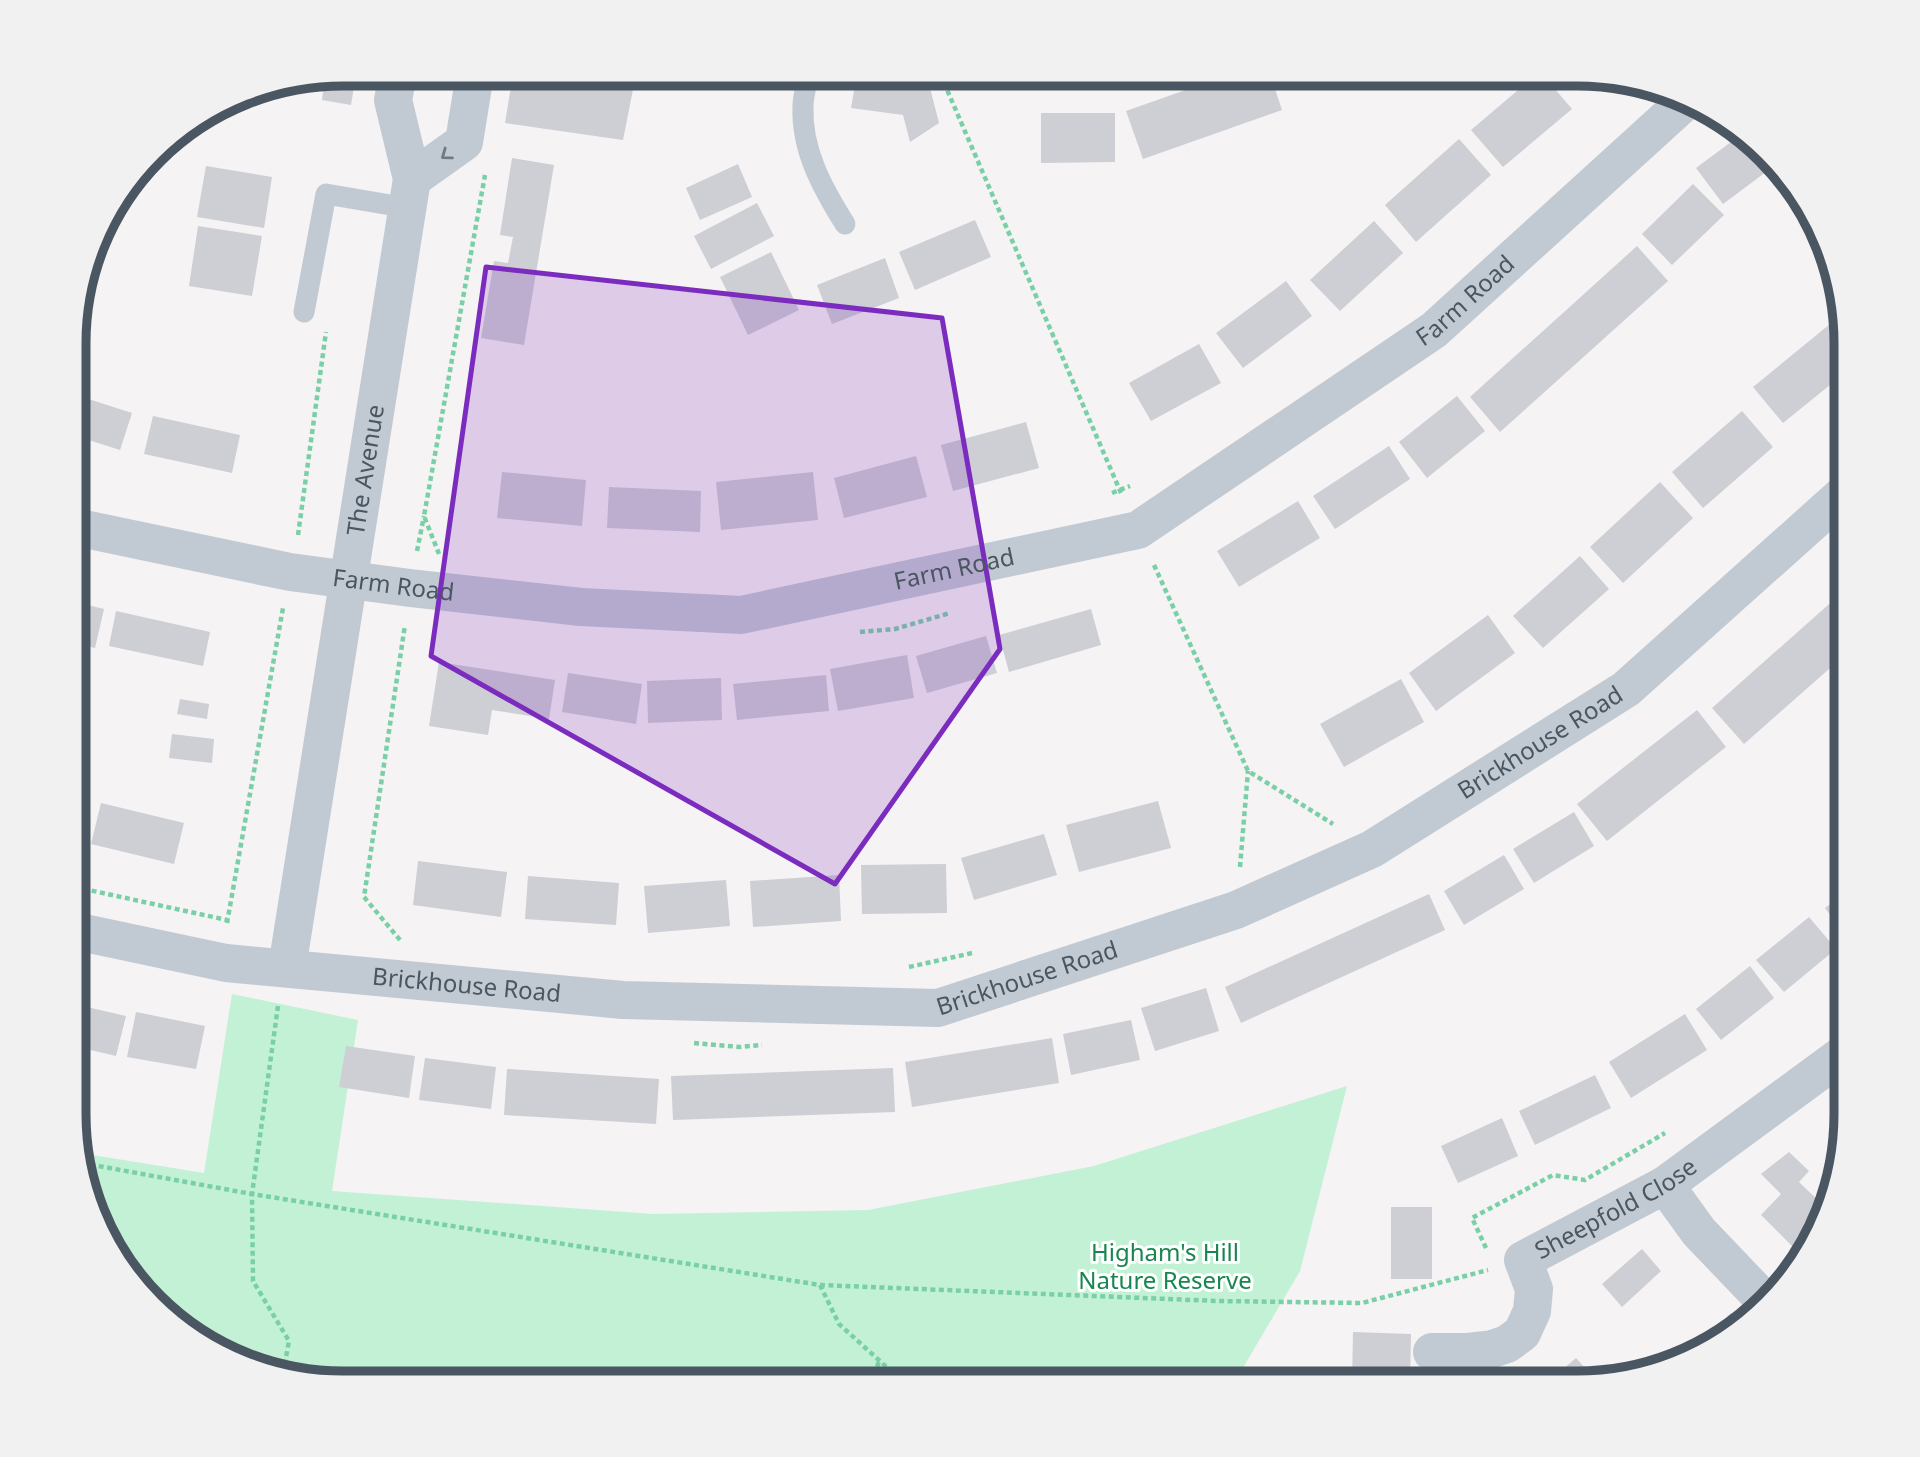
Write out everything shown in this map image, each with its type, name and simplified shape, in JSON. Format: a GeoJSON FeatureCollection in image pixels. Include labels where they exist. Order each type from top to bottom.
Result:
{"type":"FeatureCollection","features":[{"type":"Feature","properties":{"kind":"street","name":"The Avenue"},"geometry":{"type":"LineString","coordinates":[[287,968],[351,579],[410,193],[393,100],[396,86]]}},
{"type":"Feature","properties":{"kind":"street"},"geometry":{"type":"LineString","coordinates":[[410,193],[464,142],[473,86]]}},
{"type":"Feature","properties":{"kind":"street","name":"Farm Road"},"geometry":{"type":"LineString","coordinates":[[86,529],[290,572],[581,607],[741,615],[1138,530],[1434,330],[1680,107]]}},
{"type":"Feature","properties":{"kind":"street","name":"Brickhouse Road"},"geometry":{"type":"LineString","coordinates":[[86,932],[226,963],[623,1000],[938,1008],[1236,910],[1372,849],[1626,689],[1834,503]]}},
{"type":"Feature","properties":{"kind":"street","name":"Sheepfold Close"},"geometry":{"type":"LineString","coordinates":[[1432,1352],[1466,1352],[1507,1344],[1522,1333],[1532,1311],[1534,1289],[1509,1264],[1665,1185],[1834,1061]]}},
{"type":"Feature","properties":{"kind":"street"},"geometry":{"type":"LineString","coordinates":[[1665,1185],[1699,1232],[1760,1295]]}},
{"type":"Feature","properties":{"kind":"lane"},"geometry":{"type":"LineString","coordinates":[[806,86],[803,108],[808,149],[824,190],[845,224]]}},
{"type":"Feature","properties":{"kind":"lane"},"geometry":{"type":"LineString","coordinates":[[304,312],[326,194],[410,193]]}},
{"type":"Feature","properties":{"kind":"path"},"geometry":{"type":"LineString","coordinates":[[944,86],[1120,491],[1248,771],[1239,874],[1252,868]]}},
{"type":"Feature","properties":{"kind":"path"},"geometry":{"type":"LineString","coordinates":[[440,556],[424,516],[485,174],[464,142]]}},
{"type":"Feature","properties":{"kind":"path"},"geometry":{"type":"LineString","coordinates":[[226,963],[227,920],[297,541],[327,326]]}},
{"type":"Feature","properties":{"kind":"path"},"geometry":{"type":"LineString","coordinates":[[1107,495],[1132,485]]}},
{"type":"Feature","properties":{"kind":"path"},"geometry":{"type":"LineString","coordinates":[[855,632],[895,629],[962,609]]}},
{"type":"Feature","properties":{"kind":"path"},"geometry":{"type":"LineString","coordinates":[[401,942],[364,897],[407,615]]}},
{"type":"Feature","properties":{"kind":"path"},"geometry":{"type":"LineString","coordinates":[[1248,771],[1338,827],[1325,833]]}},
{"type":"Feature","properties":{"kind":"path"},"geometry":{"type":"LineString","coordinates":[[86,889],[227,920]]}},
{"type":"Feature","properties":{"kind":"path"},"geometry":{"type":"LineString","coordinates":[[908,967],[984,950]]}},
{"type":"Feature","properties":{"kind":"path"},"geometry":{"type":"LineString","coordinates":[[285,1364],[289,1341],[253,1281],[252,1194],[279,994],[287,968]]}},
{"type":"Feature","properties":{"kind":"path"},"geometry":{"type":"LineString","coordinates":[[685,1043],[740,1047],[768,1044]]}},
{"type":"Feature","properties":{"kind":"path"},"geometry":{"type":"LineString","coordinates":[[91,1165],[252,1194],[820,1284],[1219,1301],[1362,1303],[1509,1264],[1472,1218],[1553,1175],[1585,1180],[1674,1128]]}},
{"type":"Feature","properties":{"kind":"path"},"geometry":{"type":"LineString","coordinates":[[820,1284],[839,1324],[891,1371]]}},
{"type":"Feature","properties":{"kind":"path"},"geometry":{"type":"LineString","coordinates":[[876,1371],[879,1360]]}},
{"type":"Feature","properties":{"kind":"highlighted area"},"geometry":{"type":"Polygon","coordinates":[[[486,267],[942,318],[1000,649],[835,884],[431,656],[486,267]]]}},
{"type":"Feature","properties":{"kind":"green space","name":"Higham's Hill Nature Reserve"},"geometry":{"type":"Polygon","coordinates":[[[232,994],[358,1020],[332,1191],[653,1214],[868,1210],[1094,1166],[1347,1086],[1300,1271],[1241,1371],[326,1371],[293,1366],[260,1358],[229,1345],[186,1318],[161,1296],[139,1271],[112,1228],[99,1197],[89,1154],[204,1173],[232,994]]]}},
{"type":"Feature","properties":{"kind":"building"},"geometry":{"type":"Polygon","coordinates":[[[324,86],[354,86],[351,105],[322,100],[324,86]]]}},
{"type":"Feature","properties":{"kind":"building"},"geometry":{"type":"Polygon","coordinates":[[[511,86],[634,86],[623,140],[505,123],[511,86]]]}},
{"type":"Feature","properties":{"kind":"building"},"geometry":{"type":"Polygon","coordinates":[[[855,86],[923,86],[930,88],[939,123],[910,142],[903,115],[851,108],[855,86]]]}},
{"type":"Feature","properties":{"kind":"building"},"geometry":{"type":"Polygon","coordinates":[[[1197,86],[1274,86],[1282,110],[1143,159],[1126,111],[1197,86]]]}},
{"type":"Feature","properties":{"kind":"building"},"geometry":{"type":"Polygon","coordinates":[[[1523,86],[1552,86],[1572,109],[1503,167],[1471,130],[1523,86]]]}},
{"type":"Feature","properties":{"kind":"building"},"geometry":{"type":"Polygon","coordinates":[[[1041,113],[1115,113],[1115,162],[1041,163],[1041,113]]]}},
{"type":"Feature","properties":{"kind":"building"},"geometry":{"type":"Polygon","coordinates":[[[1459,139],[1491,175],[1416,242],[1385,205],[1459,139]]]}},
{"type":"Feature","properties":{"kind":"building"},"geometry":{"type":"Polygon","coordinates":[[[1734,139],[1768,171],[1723,204],[1696,168],[1734,139]]]}},
{"type":"Feature","properties":{"kind":"building"},"geometry":{"type":"Polygon","coordinates":[[[512,158],[554,165],[524,345],[481,338],[494,261],[508,263],[513,237],[500,235],[512,158]]]}},
{"type":"Feature","properties":{"kind":"building"},"geometry":{"type":"Polygon","coordinates":[[[738,164],[752,197],[700,220],[686,188],[738,164]]]}},
{"type":"Feature","properties":{"kind":"building"},"geometry":{"type":"Polygon","coordinates":[[[206,166],[272,177],[264,228],[197,217],[206,166]]]}},
{"type":"Feature","properties":{"kind":"building"},"geometry":{"type":"Polygon","coordinates":[[[1693,184],[1724,215],[1672,265],[1642,234],[1693,184]]]}},
{"type":"Feature","properties":{"kind":"building"},"geometry":{"type":"Polygon","coordinates":[[[757,203],[774,236],[711,269],[694,236],[757,203]]]}},
{"type":"Feature","properties":{"kind":"building"},"geometry":{"type":"Polygon","coordinates":[[[975,220],[991,257],[915,290],[899,252],[975,220]]]}},
{"type":"Feature","properties":{"kind":"building"},"geometry":{"type":"Polygon","coordinates":[[[1374,221],[1403,253],[1340,311],[1310,280],[1374,221]]]}},
{"type":"Feature","properties":{"kind":"building"},"geometry":{"type":"Polygon","coordinates":[[[198,226],[262,236],[252,296],[189,286],[198,226]]]}},
{"type":"Feature","properties":{"kind":"building"},"geometry":{"type":"Polygon","coordinates":[[[1637,246],[1668,281],[1500,432],[1470,397],[1637,246]]]}},
{"type":"Feature","properties":{"kind":"building"},"geometry":{"type":"Polygon","coordinates":[[[771,252],[799,310],[748,335],[720,277],[771,252]]]}},
{"type":"Feature","properties":{"kind":"building"},"geometry":{"type":"Polygon","coordinates":[[[885,258],[899,298],[832,324],[817,285],[885,258]]]}},
{"type":"Feature","properties":{"kind":"building"},"geometry":{"type":"Polygon","coordinates":[[[1286,281],[1312,316],[1243,368],[1216,333],[1286,281]]]}},
{"type":"Feature","properties":{"kind":"building"},"geometry":{"type":"Polygon","coordinates":[[[1830,324],[1834,329],[1834,382],[1783,423],[1753,387],[1830,324]]]}},
{"type":"Feature","properties":{"kind":"building"},"geometry":{"type":"Polygon","coordinates":[[[1199,344],[1221,383],[1151,421],[1129,383],[1199,344]]]}},
{"type":"Feature","properties":{"kind":"building"},"geometry":{"type":"Polygon","coordinates":[[[1457,396],[1485,431],[1427,478],[1399,442],[1457,396]]]}},
{"type":"Feature","properties":{"kind":"building"},"geometry":{"type":"Polygon","coordinates":[[[86,398],[132,413],[120,450],[86,439],[86,398]]]}},
{"type":"Feature","properties":{"kind":"building"},"geometry":{"type":"Polygon","coordinates":[[[1742,411],[1773,447],[1703,508],[1672,472],[1742,411]]]}},
{"type":"Feature","properties":{"kind":"building"},"geometry":{"type":"Polygon","coordinates":[[[153,416],[240,435],[232,473],[144,454],[153,416]]]}},
{"type":"Feature","properties":{"kind":"building"},"geometry":{"type":"Polygon","coordinates":[[[1026,422],[1039,468],[953,491],[941,445],[1026,422]]]}},
{"type":"Feature","properties":{"kind":"building"},"geometry":{"type":"Polygon","coordinates":[[[1389,446],[1410,479],[1335,529],[1313,496],[1389,446]]]}},
{"type":"Feature","properties":{"kind":"building"},"geometry":{"type":"Polygon","coordinates":[[[916,456],[927,497],[844,518],[834,478],[916,456]]]}},
{"type":"Feature","properties":{"kind":"building"},"geometry":{"type":"Polygon","coordinates":[[[502,472],[586,480],[582,526],[497,518],[502,472]]]}},
{"type":"Feature","properties":{"kind":"building"},"geometry":{"type":"Polygon","coordinates":[[[813,472],[818,520],[721,530],[716,482],[813,472]]]}},
{"type":"Feature","properties":{"kind":"building"},"geometry":{"type":"Polygon","coordinates":[[[1660,482],[1693,518],[1623,583],[1590,547],[1660,482]]]}},
{"type":"Feature","properties":{"kind":"building"},"geometry":{"type":"Polygon","coordinates":[[[609,487],[701,491],[700,532],[607,528],[609,487]]]}},
{"type":"Feature","properties":{"kind":"building"},"geometry":{"type":"Polygon","coordinates":[[[1298,501],[1320,538],[1239,587],[1217,551],[1298,501]]]}},
{"type":"Feature","properties":{"kind":"building"},"geometry":{"type":"Polygon","coordinates":[[[1580,556],[1609,589],[1543,648],[1513,616],[1580,556]]]}},
{"type":"Feature","properties":{"kind":"building"},"geometry":{"type":"Polygon","coordinates":[[[1834,600],[1834,665],[1744,744],[1712,708],[1834,600]]]}},
{"type":"Feature","properties":{"kind":"building"},"geometry":{"type":"Polygon","coordinates":[[[86,605],[104,609],[95,648],[86,646],[86,605]]]}},
{"type":"Feature","properties":{"kind":"building"},"geometry":{"type":"Polygon","coordinates":[[[1091,609],[1101,645],[1009,672],[999,635],[1091,609]]]}},
{"type":"Feature","properties":{"kind":"building"},"geometry":{"type":"Polygon","coordinates":[[[116,611],[210,632],[203,666],[109,646],[116,611]]]}},
{"type":"Feature","properties":{"kind":"building"},"geometry":{"type":"Polygon","coordinates":[[[1488,615],[1515,653],[1436,711],[1409,673],[1488,615]]]}},
{"type":"Feature","properties":{"kind":"building"},"geometry":{"type":"Polygon","coordinates":[[[986,636],[997,673],[927,693],[916,656],[986,636]]]}},
{"type":"Feature","properties":{"kind":"building"},"geometry":{"type":"Polygon","coordinates":[[[907,655],[914,698],[838,711],[830,669],[907,655]]]}},
{"type":"Feature","properties":{"kind":"building"},"geometry":{"type":"Polygon","coordinates":[[[439,662],[555,680],[549,719],[492,710],[488,735],[429,726],[439,662]]]}},
{"type":"Feature","properties":{"kind":"building"},"geometry":{"type":"Polygon","coordinates":[[[568,673],[642,684],[636,724],[562,712],[568,673]]]}},
{"type":"Feature","properties":{"kind":"building"},"geometry":{"type":"Polygon","coordinates":[[[826,675],[829,711],[737,720],[733,684],[826,675]]]}},
{"type":"Feature","properties":{"kind":"building"},"geometry":{"type":"Polygon","coordinates":[[[721,678],[722,720],[648,723],[647,681],[721,678]]]}},
{"type":"Feature","properties":{"kind":"building"},"geometry":{"type":"Polygon","coordinates":[[[1401,679],[1424,722],[1344,767],[1320,724],[1401,679]]]}},
{"type":"Feature","properties":{"kind":"building"},"geometry":{"type":"Polygon","coordinates":[[[180,699],[209,704],[207,719],[177,714],[180,699]]]}},
{"type":"Feature","properties":{"kind":"building"},"geometry":{"type":"Polygon","coordinates":[[[1697,710],[1726,747],[1607,841],[1577,804],[1697,710]]]}},
{"type":"Feature","properties":{"kind":"building"},"geometry":{"type":"Polygon","coordinates":[[[172,734],[214,739],[212,763],[169,758],[172,734]]]}},
{"type":"Feature","properties":{"kind":"building"},"geometry":{"type":"Polygon","coordinates":[[[1158,801],[1171,848],[1079,872],[1066,825],[1158,801]]]}},
{"type":"Feature","properties":{"kind":"building"},"geometry":{"type":"Polygon","coordinates":[[[101,803],[184,823],[174,864],[91,844],[101,803]]]}},
{"type":"Feature","properties":{"kind":"building"},"geometry":{"type":"Polygon","coordinates":[[[1574,812],[1594,846],[1534,883],[1513,849],[1574,812]]]}},
{"type":"Feature","properties":{"kind":"building"},"geometry":{"type":"Polygon","coordinates":[[[1044,834],[1057,875],[974,900],[961,858],[1044,834]]]}},
{"type":"Feature","properties":{"kind":"building"},"geometry":{"type":"Polygon","coordinates":[[[1504,855],[1524,889],[1464,925],[1444,891],[1504,855]]]}},
{"type":"Feature","properties":{"kind":"building"},"geometry":{"type":"Polygon","coordinates":[[[418,861],[507,872],[501,917],[413,905],[418,861]]]}},
{"type":"Feature","properties":{"kind":"building"},"geometry":{"type":"Polygon","coordinates":[[[946,864],[947,913],[862,914],[861,865],[946,864]]]}},
{"type":"Feature","properties":{"kind":"building"},"geometry":{"type":"Polygon","coordinates":[[[839,875],[841,921],[753,927],[750,881],[839,875]]]}},
{"type":"Feature","properties":{"kind":"building"},"geometry":{"type":"Polygon","coordinates":[[[528,876],[619,883],[616,925],[525,919],[528,876]]]}},
{"type":"Feature","properties":{"kind":"building"},"geometry":{"type":"Polygon","coordinates":[[[726,880],[730,926],[648,933],[644,886],[726,880]]]}},
{"type":"Feature","properties":{"kind":"building"},"geometry":{"type":"Polygon","coordinates":[[[1429,894],[1445,930],[1241,1023],[1225,987],[1429,894]]]}},
{"type":"Feature","properties":{"kind":"building"},"geometry":{"type":"Polygon","coordinates":[[[1834,901],[1834,920],[1825,908],[1834,901]]]}},
{"type":"Feature","properties":{"kind":"building"},"geometry":{"type":"Polygon","coordinates":[[[1809,917],[1834,947],[1834,951],[1784,992],[1756,960],[1809,917]]]}},
{"type":"Feature","properties":{"kind":"building"},"geometry":{"type":"Polygon","coordinates":[[[1750,966],[1774,998],[1721,1040],[1696,1009],[1750,966]]]}},
{"type":"Feature","properties":{"kind":"building"},"geometry":{"type":"Polygon","coordinates":[[[1206,988],[1219,1031],[1155,1051],[1141,1008],[1206,988]]]}},
{"type":"Feature","properties":{"kind":"building"},"geometry":{"type":"Polygon","coordinates":[[[86,1007],[126,1016],[116,1056],[86,1049],[86,1007]]]}},
{"type":"Feature","properties":{"kind":"building"},"geometry":{"type":"Polygon","coordinates":[[[136,1012],[205,1026],[196,1069],[127,1057],[136,1012]]]}},
{"type":"Feature","properties":{"kind":"building"},"geometry":{"type":"Polygon","coordinates":[[[1685,1014],[1707,1050],[1631,1098],[1609,1062],[1685,1014]]]}},
{"type":"Feature","properties":{"kind":"building"},"geometry":{"type":"Polygon","coordinates":[[[1131,1020],[1140,1060],[1071,1075],[1063,1034],[1131,1020]]]}},
{"type":"Feature","properties":{"kind":"building"},"geometry":{"type":"Polygon","coordinates":[[[1052,1038],[1059,1083],[912,1107],[905,1062],[1052,1038]]]}},
{"type":"Feature","properties":{"kind":"building"},"geometry":{"type":"Polygon","coordinates":[[[346,1046],[415,1056],[409,1098],[339,1087],[346,1046]]]}},
{"type":"Feature","properties":{"kind":"building"},"geometry":{"type":"Polygon","coordinates":[[[425,1058],[496,1067],[491,1109],[419,1100],[425,1058]]]}},
{"type":"Feature","properties":{"kind":"building"},"geometry":{"type":"Polygon","coordinates":[[[893,1068],[895,1112],[673,1120],[671,1076],[893,1068]]]}},
{"type":"Feature","properties":{"kind":"building"},"geometry":{"type":"Polygon","coordinates":[[[507,1069],[659,1079],[656,1124],[504,1115],[507,1069]]]}},
{"type":"Feature","properties":{"kind":"building"},"geometry":{"type":"Polygon","coordinates":[[[1595,1075],[1611,1108],[1535,1145],[1519,1111],[1595,1075]]]}},
{"type":"Feature","properties":{"kind":"building"},"geometry":{"type":"Polygon","coordinates":[[[1502,1118],[1518,1156],[1458,1183],[1441,1146],[1502,1118]]]}},
{"type":"Feature","properties":{"kind":"building"},"geometry":{"type":"Polygon","coordinates":[[[1789,1152],[1809,1171],[1799,1182],[1819,1202],[1796,1250],[1761,1215],[1781,1194],[1761,1174],[1789,1152]]]}},
{"type":"Feature","properties":{"kind":"building"},"geometry":{"type":"Polygon","coordinates":[[[1391,1207],[1432,1207],[1432,1279],[1391,1279],[1391,1207]]]}},
{"type":"Feature","properties":{"kind":"building"},"geometry":{"type":"Polygon","coordinates":[[[1642,1249],[1661,1271],[1622,1307],[1602,1284],[1642,1249]]]}},
{"type":"Feature","properties":{"kind":"building"},"geometry":{"type":"Polygon","coordinates":[[[1731,1313],[1735,1317],[1720,1328],[1706,1337],[1731,1313]]]}},
{"type":"Feature","properties":{"kind":"building"},"geometry":{"type":"Polygon","coordinates":[[[1353,1332],[1411,1334],[1410,1371],[1352,1371],[1353,1332]]]}},
{"type":"Feature","properties":{"kind":"building"},"geometry":{"type":"Polygon","coordinates":[[[1576,1358],[1588,1371],[1577,1371],[1561,1371],[1576,1358]]]}}]}
